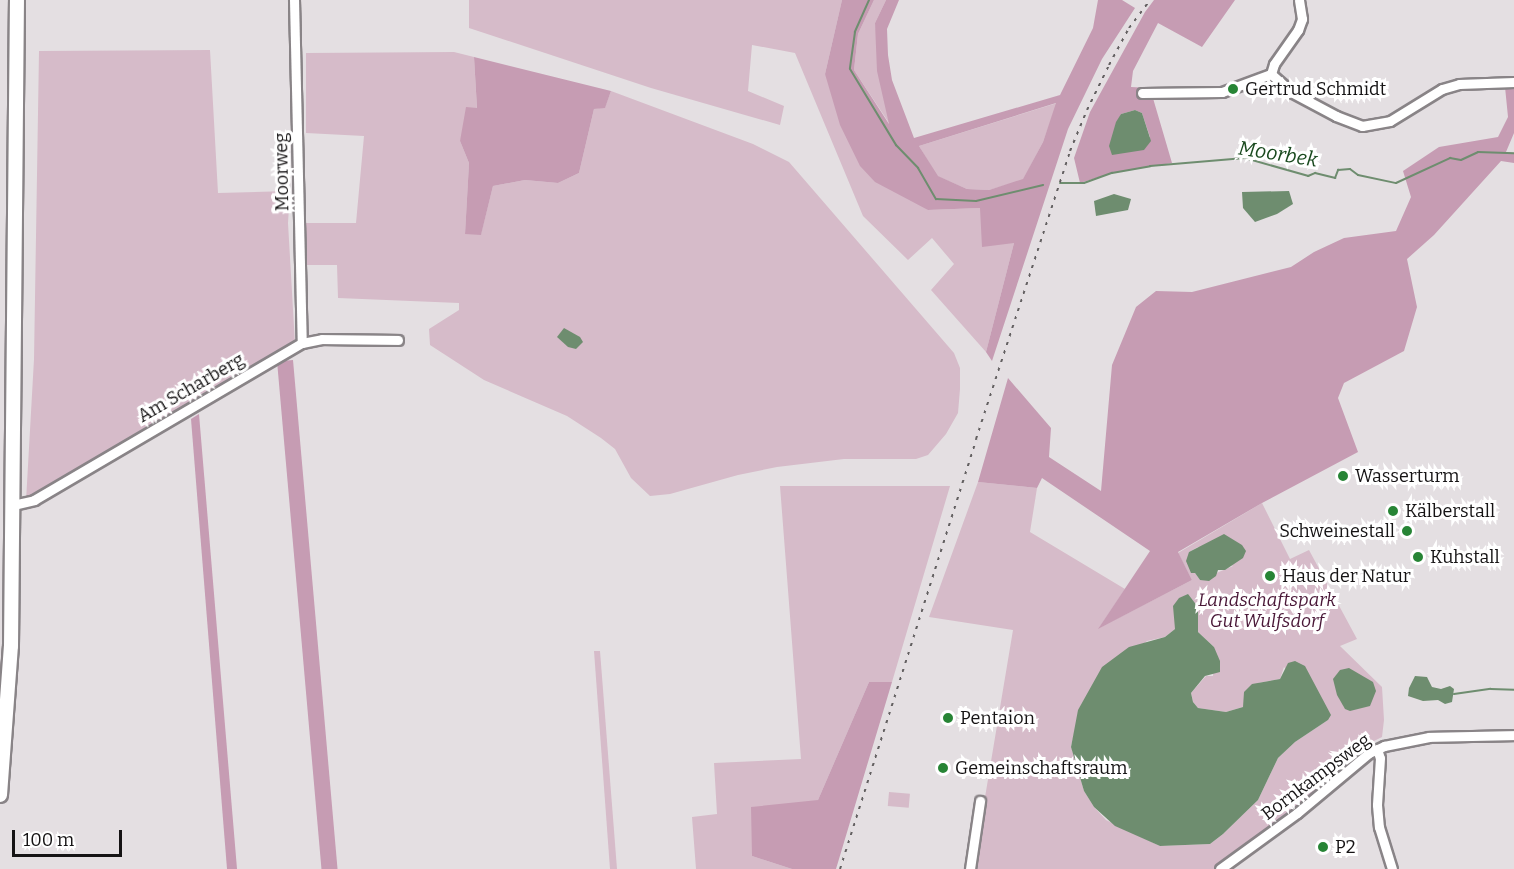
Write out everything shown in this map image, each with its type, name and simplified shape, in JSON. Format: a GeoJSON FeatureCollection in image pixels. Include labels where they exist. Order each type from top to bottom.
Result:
{"type":"FeatureCollection","features":[{"type":"Feature","properties":{"kind":"main road"},"geometry":{"type":"LineString","coordinates":[[0,795],[11,654],[18,0]]}},
{"type":"Feature","properties":{"kind":"street","name":"Moorweg"},"geometry":{"type":"LineString","coordinates":[[294,0],[302,343]]}},
{"type":"Feature","properties":{"kind":"street"},"geometry":{"type":"LineString","coordinates":[[1271,74],[1274,64],[1298,30],[1302,19],[1299,0]]}},
{"type":"Feature","properties":{"kind":"street"},"geometry":{"type":"LineString","coordinates":[[1271,74],[1293,93],[1336,116],[1362,126],[1390,121],[1442,89],[1459,84],[1514,82]]}},
{"type":"Feature","properties":{"kind":"street"},"geometry":{"type":"LineString","coordinates":[[1142,93],[1222,92],[1271,74]]}},
{"type":"Feature","properties":{"kind":"street","name":"Am Scharberg"},"geometry":{"type":"LineString","coordinates":[[13,506],[34,500],[302,343],[322,339],[398,340]]}},
{"type":"Feature","properties":{"kind":"street","name":"Bornkampsweg"},"geometry":{"type":"LineString","coordinates":[[1220,869],[1297,813],[1377,749],[1413,738],[1514,735]]}},
{"type":"Feature","properties":{"kind":"street"},"geometry":{"type":"LineString","coordinates":[[1377,749],[1380,758],[1377,805],[1379,827],[1392,869]]}},
{"type":"Feature","properties":{"kind":"street"},"geometry":{"type":"LineString","coordinates":[[970,869],[980,801]]}},
{"type":"Feature","properties":{"kind":"green space"},"geometry":{"type":"Polygon","coordinates":[[[469,0],[842,0],[825,74],[928,210],[980,208],[1014,243],[986,352],[931,290],[954,264],[932,238],[908,260],[863,216],[795,53],[752,45],[748,91],[784,106],[780,125],[651,88],[469,28],[469,0]]]}},
{"type":"Feature","properties":{"kind":"green space"},"geometry":{"type":"Polygon","coordinates":[[[874,0],[886,0],[875,23],[891,126],[854,70],[858,34],[874,0]]]}},
{"type":"Feature","properties":{"kind":"green space"},"geometry":{"type":"Polygon","coordinates":[[[210,50],[218,193],[290,191],[288,223],[295,344],[146,427],[26,501],[34,359],[39,51],[210,50]]]}},
{"type":"Feature","properties":{"kind":"green space"},"geometry":{"type":"Polygon","coordinates":[[[454,52],[474,57],[477,109],[460,141],[469,163],[465,234],[481,234],[493,186],[525,180],[558,183],[579,173],[594,109],[605,107],[611,91],[753,144],[789,162],[954,353],[960,368],[958,413],[946,434],[928,455],[916,459],[844,459],[777,467],[670,494],[650,496],[631,478],[615,449],[601,438],[567,416],[484,380],[430,345],[429,329],[459,310],[459,303],[338,298],[337,265],[305,265],[303,223],[356,223],[364,136],[306,133],[306,53],[454,52]]]}},
{"type":"Feature","properties":{"kind":"green space"},"geometry":{"type":"Polygon","coordinates":[[[1057,103],[1043,142],[1023,180],[989,190],[967,189],[937,176],[919,146],[1057,103]]]}},
{"type":"Feature","properties":{"kind":"green space","name":"Landschaftspark Gut Wulfsdorf"},"geometry":{"type":"Polygon","coordinates":[[[978,482],[1037,488],[1030,532],[1125,589],[1099,628],[1192,580],[1178,553],[1262,503],[1290,559],[1309,550],[1357,639],[1340,646],[1382,687],[1384,720],[1382,737],[1370,743],[1294,811],[1214,869],[973,869],[1013,630],[929,617],[978,482]],[[1198,547],[1189,552],[1195,573],[1200,580],[1233,566],[1198,547]],[[1188,595],[1175,629],[1165,637],[1147,641],[1082,703],[1071,746],[1084,791],[1094,807],[1106,820],[1160,846],[1210,844],[1258,800],[1278,758],[1295,742],[1328,720],[1284,667],[1280,679],[1258,683],[1243,707],[1226,712],[1198,708],[1193,702],[1191,693],[1206,676],[1213,676],[1214,647],[1198,632],[1198,607],[1188,595]]]}},
{"type":"Feature","properties":{"kind":"green space"},"geometry":{"type":"Polygon","coordinates":[[[780,486],[950,486],[892,682],[869,682],[818,800],[752,856],[792,869],[696,869],[692,817],[717,814],[714,763],[801,759],[780,486]]]}},
{"type":"Feature","properties":{"kind":"green space"},"geometry":{"type":"Polygon","coordinates":[[[594,651],[600,651],[617,869],[610,869],[594,651]]]}},
{"type":"Feature","properties":{"kind":"green space"},"geometry":{"type":"Polygon","coordinates":[[[889,792],[910,794],[909,808],[888,806],[889,792]]]}},
{"type":"Feature","properties":{"kind":"shaded area"},"geometry":{"type":"Polygon","coordinates":[[[842,0],[874,0],[858,34],[854,70],[889,124],[877,71],[875,23],[886,0],[899,0],[887,29],[888,55],[892,80],[914,138],[1060,95],[1093,28],[1098,0],[1122,0],[1135,8],[1102,59],[1068,129],[992,361],[986,352],[1014,243],[982,247],[980,208],[928,210],[875,182],[860,166],[840,125],[825,74],[842,0]],[[1056,103],[919,146],[938,176],[967,189],[989,190],[1023,179],[1043,142],[1056,103]]]}},
{"type":"Feature","properties":{"kind":"shaded area"},"geometry":{"type":"Polygon","coordinates":[[[1154,0],[1235,0],[1202,47],[1158,23],[1133,71],[1131,87],[1150,88],[1172,163],[1112,173],[1080,183],[1074,158],[1090,112],[1145,12],[1154,0]],[[1135,110],[1121,114],[1111,142],[1150,137],[1142,113],[1135,110]]]}},
{"type":"Feature","properties":{"kind":"shaded area"},"geometry":{"type":"Polygon","coordinates":[[[474,57],[611,91],[605,108],[594,109],[579,173],[558,183],[525,180],[493,186],[481,235],[465,234],[469,163],[460,141],[466,107],[477,108],[474,57]]]}},
{"type":"Feature","properties":{"kind":"shaded area"},"geometry":{"type":"Polygon","coordinates":[[[1505,87],[1514,87],[1514,133],[1506,152],[1514,153],[1514,163],[1501,161],[1434,235],[1407,259],[1417,307],[1404,351],[1344,383],[1338,398],[1358,452],[1262,503],[1178,552],[1192,580],[1098,629],[1150,551],[1042,478],[1037,488],[978,482],[1008,378],[1051,428],[1049,457],[1101,491],[1112,365],[1136,307],[1156,291],[1192,292],[1291,267],[1314,252],[1344,238],[1396,231],[1411,197],[1403,171],[1439,147],[1498,137],[1508,117],[1505,87]]]}},
{"type":"Feature","properties":{"kind":"shaded area"},"geometry":{"type":"Polygon","coordinates":[[[1135,110],[1142,113],[1151,141],[1144,150],[1112,155],[1109,146],[1116,122],[1121,114],[1135,110]]]}},
{"type":"Feature","properties":{"kind":"shaded area"},"geometry":{"type":"Polygon","coordinates":[[[1289,191],[1293,204],[1277,214],[1255,222],[1243,208],[1242,192],[1289,191]]]}},
{"type":"Feature","properties":{"kind":"shaded area"},"geometry":{"type":"Polygon","coordinates":[[[1114,194],[1131,199],[1128,210],[1096,216],[1094,201],[1114,194]]]}},
{"type":"Feature","properties":{"kind":"shaded area"},"geometry":{"type":"Polygon","coordinates":[[[564,328],[580,337],[583,342],[576,349],[568,347],[557,337],[564,328]]]}},
{"type":"Feature","properties":{"kind":"shaded area"},"geometry":{"type":"Polygon","coordinates":[[[293,360],[338,869],[321,869],[277,361],[293,360]]]}},
{"type":"Feature","properties":{"kind":"shaded area"},"geometry":{"type":"Polygon","coordinates":[[[199,414],[237,869],[227,869],[191,419],[199,414]]]}},
{"type":"Feature","properties":{"kind":"shaded area"},"geometry":{"type":"Polygon","coordinates":[[[1224,534],[1242,545],[1246,551],[1243,558],[1225,570],[1218,570],[1216,576],[1209,581],[1200,580],[1195,573],[1191,573],[1186,561],[1189,552],[1224,534]]]}},
{"type":"Feature","properties":{"kind":"shaded area"},"geometry":{"type":"Polygon","coordinates":[[[1188,594],[1198,607],[1198,632],[1214,647],[1220,661],[1220,672],[1205,676],[1191,693],[1193,702],[1198,708],[1226,712],[1243,707],[1244,692],[1252,684],[1280,679],[1288,663],[1295,661],[1305,666],[1331,715],[1328,720],[1295,742],[1278,758],[1258,800],[1210,844],[1160,846],[1115,826],[1094,807],[1084,791],[1071,747],[1078,710],[1102,667],[1129,647],[1165,637],[1175,629],[1173,606],[1179,598],[1188,594]]]}},
{"type":"Feature","properties":{"kind":"shaded area"},"geometry":{"type":"Polygon","coordinates":[[[1349,668],[1373,682],[1376,691],[1370,706],[1350,711],[1345,709],[1337,695],[1333,679],[1340,670],[1349,668]]]}},
{"type":"Feature","properties":{"kind":"shaded area"},"geometry":{"type":"Polygon","coordinates":[[[1415,676],[1427,677],[1432,687],[1441,689],[1450,686],[1454,689],[1452,702],[1445,704],[1438,700],[1423,701],[1408,696],[1415,676]]]}},
{"type":"Feature","properties":{"kind":"shaded area"},"geometry":{"type":"Polygon","coordinates":[[[869,682],[892,682],[836,869],[792,869],[752,856],[751,807],[818,800],[869,682]]]}},
{"type":"Feature","properties":{"kind":"waterway","name":"Moorbek"},"geometry":{"type":"LineString","coordinates":[[869,0],[855,32],[850,69],[896,145],[918,168],[936,199],[976,201],[1043,185]]}},
{"type":"Feature","properties":{"kind":"waterway","name":"Moorbek"},"geometry":{"type":"LineString","coordinates":[[1060,183],[1084,183],[1112,173],[1150,166],[1245,158],[1308,176],[1315,173],[1335,178],[1338,170],[1350,169],[1358,175],[1396,183],[1450,158],[1461,160],[1478,152],[1514,153]]}},
{"type":"Feature","properties":{"kind":"waterway"},"geometry":{"type":"LineString","coordinates":[[1454,694],[1491,689],[1514,690]]}},
{"type":"Feature","properties":{"kind":"railway"},"geometry":{"type":"LineString","coordinates":[[840,869],[1070,151],[1109,65],[1129,28],[1150,0]]}},
{"type":"Feature","properties":{"kind":"place","name":"Gertrud Schmidt"},"geometry":{"type":"Point","coordinates":[1233,89]}},
{"type":"Feature","properties":{"kind":"place","name":"Wasserturm"},"geometry":{"type":"Point","coordinates":[1343,476]}},
{"type":"Feature","properties":{"kind":"place","name":"Kälberstall"},"geometry":{"type":"Point","coordinates":[1393,511]}},
{"type":"Feature","properties":{"kind":"place","name":"Schweinestall"},"geometry":{"type":"Point","coordinates":[1407,531]}},
{"type":"Feature","properties":{"kind":"place","name":"Kuhstall"},"geometry":{"type":"Point","coordinates":[1418,557]}},
{"type":"Feature","properties":{"kind":"place","name":"Haus der Natur"},"geometry":{"type":"Point","coordinates":[1270,576]}},
{"type":"Feature","properties":{"kind":"place","name":"Pentaion"},"geometry":{"type":"Point","coordinates":[948,718]}},
{"type":"Feature","properties":{"kind":"place","name":"Gemeinschaftsraum"},"geometry":{"type":"Point","coordinates":[943,768]}},
{"type":"Feature","properties":{"kind":"place","name":"P2"},"geometry":{"type":"Point","coordinates":[1323,847]}}]}
